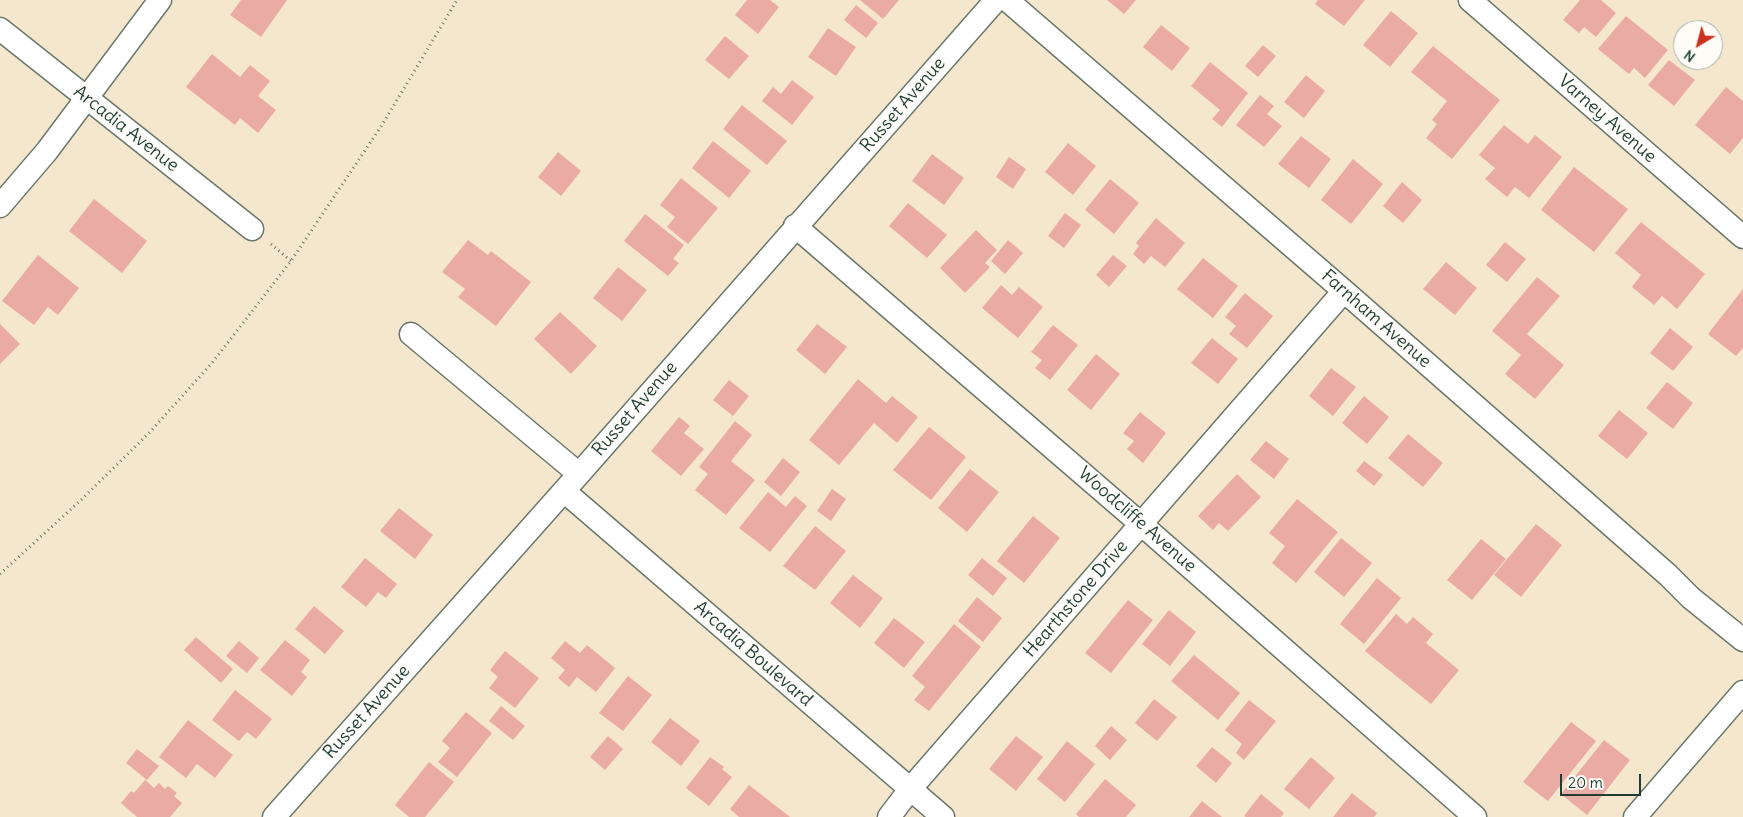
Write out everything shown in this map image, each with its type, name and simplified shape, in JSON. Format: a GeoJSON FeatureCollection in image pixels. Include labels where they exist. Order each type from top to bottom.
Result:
{"type":"FeatureCollection","features":[{"type":"Feature","properties":{"kind":"street"},"geometry":{"type":"LineString","coordinates":[[0,206],[47,151],[160,0]]}},
{"type":"Feature","properties":{"kind":"street","name":"Russet Avenue"},"geometry":{"type":"LineString","coordinates":[[274,817],[996,0]]}},
{"type":"Feature","properties":{"kind":"street","name":"Farnham Avenue"},"geometry":{"type":"LineString","coordinates":[[1007,0],[1344,291],[1668,575],[1691,598],[1743,640]]}},
{"type":"Feature","properties":{"kind":"street","name":"Varney Avenue"},"geometry":{"type":"LineString","coordinates":[[1470,0],[1743,237]]}},
{"type":"Feature","properties":{"kind":"street","name":"Arcadia Avenue"},"geometry":{"type":"LineString","coordinates":[[0,29],[252,229]]}},
{"type":"Feature","properties":{"kind":"street","name":"Woodcliffe Avenue"},"geometry":{"type":"LineString","coordinates":[[795,226],[1142,524],[1475,817]]}},
{"type":"Feature","properties":{"kind":"street","name":"Hearthstone Drive"},"geometry":{"type":"LineString","coordinates":[[889,817],[911,788],[1344,291]]}},
{"type":"Feature","properties":{"kind":"street","name":"Arcadia Boulevard"},"geometry":{"type":"LineString","coordinates":[[411,334],[571,482],[943,817]]}},
{"type":"Feature","properties":{"kind":"street"},"geometry":{"type":"LineString","coordinates":[[1635,817],[1743,692]]}},
{"type":"Feature","properties":{"kind":"path"},"geometry":{"type":"LineString","coordinates":[[0,574],[81,500],[149,433],[212,363],[291,261],[382,124],[457,0]]}},
{"type":"Feature","properties":{"kind":"building"},"geometry":{"type":"Polygon","coordinates":[[[241,0],[287,0],[261,37],[230,15],[241,0]]]}},
{"type":"Feature","properties":{"kind":"building"},"geometry":{"type":"Polygon","coordinates":[[[747,0],[770,0],[779,7],[758,34],[735,15],[747,0]]]}},
{"type":"Feature","properties":{"kind":"building"},"geometry":{"type":"Polygon","coordinates":[[[860,0],[899,0],[883,19],[860,0]]]}},
{"type":"Feature","properties":{"kind":"building"},"geometry":{"type":"Polygon","coordinates":[[[1107,0],[1136,0],[1124,14],[1107,0]]]}},
{"type":"Feature","properties":{"kind":"building"},"geometry":{"type":"Polygon","coordinates":[[[1318,0],[1365,0],[1344,26],[1315,4],[1318,0]]]}},
{"type":"Feature","properties":{"kind":"building"},"geometry":{"type":"Polygon","coordinates":[[[1580,0],[1601,0],[1616,13],[1596,37],[1584,27],[1579,33],[1563,20],[1580,0]]]}},
{"type":"Feature","properties":{"kind":"building"},"geometry":{"type":"Polygon","coordinates":[[[856,5],[878,23],[866,38],[844,20],[856,5]]]}},
{"type":"Feature","properties":{"kind":"building"},"geometry":{"type":"Polygon","coordinates":[[[1391,11],[1418,33],[1390,67],[1363,45],[1391,11]]]}},
{"type":"Feature","properties":{"kind":"building"},"geometry":{"type":"Polygon","coordinates":[[[1626,16],[1668,50],[1645,78],[1634,68],[1629,74],[1598,49],[1626,16]]]}},
{"type":"Feature","properties":{"kind":"building"},"geometry":{"type":"Polygon","coordinates":[[[1161,25],[1190,48],[1172,71],[1143,47],[1161,25]]]}},
{"type":"Feature","properties":{"kind":"building"},"geometry":{"type":"Polygon","coordinates":[[[828,28],[856,47],[836,76],[808,57],[828,28]]]}},
{"type":"Feature","properties":{"kind":"building"},"geometry":{"type":"Polygon","coordinates":[[[725,36],[749,56],[729,79],[705,60],[725,36]]]}},
{"type":"Feature","properties":{"kind":"building"},"geometry":{"type":"Polygon","coordinates":[[[1263,45],[1276,56],[1258,77],[1245,66],[1263,45]]]}},
{"type":"Feature","properties":{"kind":"building"},"geometry":{"type":"Polygon","coordinates":[[[1433,46],[1500,100],[1452,159],[1426,138],[1437,124],[1432,120],[1447,101],[1411,72],[1433,46]]]}},
{"type":"Feature","properties":{"kind":"building"},"geometry":{"type":"Polygon","coordinates":[[[212,54],[240,77],[250,65],[270,81],[258,96],[276,110],[258,133],[240,118],[235,125],[186,87],[212,54]]]}},
{"type":"Feature","properties":{"kind":"building"},"geometry":{"type":"Polygon","coordinates":[[[1669,60],[1673,63],[1673,70],[1682,70],[1695,80],[1674,106],[1648,85],[1669,60]]]}},
{"type":"Feature","properties":{"kind":"building"},"geometry":{"type":"Polygon","coordinates":[[[1210,62],[1248,93],[1222,127],[1212,119],[1220,110],[1191,86],[1210,62]]]}},
{"type":"Feature","properties":{"kind":"building"},"geometry":{"type":"Polygon","coordinates":[[[1306,75],[1325,91],[1304,118],[1284,102],[1306,75]]]}},
{"type":"Feature","properties":{"kind":"building"},"geometry":{"type":"Polygon","coordinates":[[[792,80],[814,97],[792,125],[762,101],[773,87],[781,94],[792,80]]]}},
{"type":"Feature","properties":{"kind":"building"},"geometry":{"type":"Polygon","coordinates":[[[1726,87],[1743,101],[1743,138],[1730,154],[1695,125],[1726,87]]]}},
{"type":"Feature","properties":{"kind":"building"},"geometry":{"type":"Polygon","coordinates":[[[1260,95],[1274,106],[1267,114],[1282,126],[1264,147],[1236,125],[1260,95]]]}},
{"type":"Feature","properties":{"kind":"building"},"geometry":{"type":"Polygon","coordinates":[[[742,105],[787,141],[767,165],[723,129],[742,105]]]}},
{"type":"Feature","properties":{"kind":"building"},"geometry":{"type":"Polygon","coordinates":[[[1504,125],[1528,144],[1535,135],[1562,157],[1529,198],[1515,187],[1507,197],[1485,179],[1495,168],[1479,155],[1504,125]]]}},
{"type":"Feature","properties":{"kind":"building"},"geometry":{"type":"Polygon","coordinates":[[[1301,136],[1331,159],[1309,188],[1278,164],[1301,136]]]}},
{"type":"Feature","properties":{"kind":"building"},"geometry":{"type":"Polygon","coordinates":[[[713,141],[751,171],[729,198],[692,168],[713,141]]]}},
{"type":"Feature","properties":{"kind":"building"},"geometry":{"type":"Polygon","coordinates":[[[1068,143],[1096,166],[1073,195],[1045,172],[1068,143]]]}},
{"type":"Feature","properties":{"kind":"building"},"geometry":{"type":"Polygon","coordinates":[[[558,152],[581,171],[561,196],[538,177],[558,152]]]}},
{"type":"Feature","properties":{"kind":"building"},"geometry":{"type":"Polygon","coordinates":[[[932,154],[964,178],[944,205],[912,181],[932,154]]]}},
{"type":"Feature","properties":{"kind":"building"},"geometry":{"type":"Polygon","coordinates":[[[1009,157],[1026,169],[1013,189],[996,177],[1009,157]]]}},
{"type":"Feature","properties":{"kind":"building"},"geometry":{"type":"Polygon","coordinates":[[[1353,159],[1383,184],[1351,224],[1321,200],[1353,159]]]}},
{"type":"Feature","properties":{"kind":"building"},"geometry":{"type":"Polygon","coordinates":[[[1574,167],[1628,209],[1594,252],[1541,210],[1574,167]]]}},
{"type":"Feature","properties":{"kind":"building"},"geometry":{"type":"Polygon","coordinates":[[[681,178],[718,208],[688,244],[667,227],[675,217],[660,205],[681,178]]]}},
{"type":"Feature","properties":{"kind":"building"},"geometry":{"type":"Polygon","coordinates":[[[1110,179],[1139,203],[1114,234],[1085,210],[1110,179]]]}},
{"type":"Feature","properties":{"kind":"building"},"geometry":{"type":"Polygon","coordinates":[[[1402,182],[1422,200],[1403,223],[1383,206],[1402,182]]]}},
{"type":"Feature","properties":{"kind":"building"},"geometry":{"type":"Polygon","coordinates":[[[94,199],[147,241],[122,273],[69,231],[94,199]]]}},
{"type":"Feature","properties":{"kind":"building"},"geometry":{"type":"Polygon","coordinates":[[[908,203],[947,235],[927,258],[889,226],[908,203]]]}},
{"type":"Feature","properties":{"kind":"building"},"geometry":{"type":"Polygon","coordinates":[[[1065,213],[1081,225],[1064,248],[1048,236],[1065,213]]]}},
{"type":"Feature","properties":{"kind":"building"},"geometry":{"type":"Polygon","coordinates":[[[645,214],[684,245],[673,259],[679,263],[668,276],[624,241],[645,214]]]}},
{"type":"Feature","properties":{"kind":"building"},"geometry":{"type":"Polygon","coordinates":[[[1156,218],[1185,243],[1165,267],[1151,256],[1144,264],[1133,254],[1139,246],[1136,243],[1156,218]]]}},
{"type":"Feature","properties":{"kind":"building"},"geometry":{"type":"Polygon","coordinates":[[[1641,222],[1705,274],[1677,309],[1662,296],[1654,305],[1632,287],[1641,275],[1615,253],[1641,222]]]}},
{"type":"Feature","properties":{"kind":"building"},"geometry":{"type":"Polygon","coordinates":[[[976,230],[997,250],[985,263],[990,267],[965,293],[940,268],[976,230]]]}},
{"type":"Feature","properties":{"kind":"building"},"geometry":{"type":"Polygon","coordinates":[[[468,240],[488,255],[491,251],[531,282],[496,326],[458,297],[465,289],[442,272],[468,240]]]}},
{"type":"Feature","properties":{"kind":"building"},"geometry":{"type":"Polygon","coordinates":[[[1008,240],[1023,253],[1005,274],[991,261],[1008,240]]]}},
{"type":"Feature","properties":{"kind":"building"},"geometry":{"type":"Polygon","coordinates":[[[1505,242],[1526,259],[1507,282],[1486,265],[1505,242]]]}},
{"type":"Feature","properties":{"kind":"building"},"geometry":{"type":"Polygon","coordinates":[[[38,255],[79,288],[58,315],[48,307],[34,325],[2,301],[38,255]]]}},
{"type":"Feature","properties":{"kind":"building"},"geometry":{"type":"Polygon","coordinates":[[[1113,255],[1127,266],[1109,287],[1096,275],[1113,255]]]}},
{"type":"Feature","properties":{"kind":"building"},"geometry":{"type":"Polygon","coordinates":[[[1203,258],[1238,286],[1213,318],[1177,289],[1203,258]]]}},
{"type":"Feature","properties":{"kind":"building"},"geometry":{"type":"Polygon","coordinates":[[[1446,262],[1477,288],[1455,315],[1423,289],[1446,262]]]}},
{"type":"Feature","properties":{"kind":"building"},"geometry":{"type":"Polygon","coordinates":[[[618,267],[647,290],[622,321],[593,298],[618,267]]]}},
{"type":"Feature","properties":{"kind":"building"},"geometry":{"type":"Polygon","coordinates":[[[1537,277],[1560,296],[1527,334],[1564,365],[1535,399],[1505,374],[1521,355],[1492,331],[1537,277]]]}},
{"type":"Feature","properties":{"kind":"building"},"geometry":{"type":"Polygon","coordinates":[[[1001,285],[1012,295],[1019,287],[1043,307],[1018,338],[982,308],[1001,285]]]}},
{"type":"Feature","properties":{"kind":"building"},"geometry":{"type":"Polygon","coordinates":[[[1743,289],[1743,348],[1736,356],[1708,334],[1743,289]]]}},
{"type":"Feature","properties":{"kind":"building"},"geometry":{"type":"Polygon","coordinates":[[[1245,293],[1273,316],[1247,348],[1229,334],[1236,326],[1225,317],[1245,293]]]}},
{"type":"Feature","properties":{"kind":"building"},"geometry":{"type":"Polygon","coordinates":[[[560,312],[597,346],[571,374],[534,339],[560,312]]]}},
{"type":"Feature","properties":{"kind":"building"},"geometry":{"type":"Polygon","coordinates":[[[0,324],[20,344],[0,364],[0,324]]]}},
{"type":"Feature","properties":{"kind":"building"},"geometry":{"type":"Polygon","coordinates":[[[817,324],[847,347],[825,374],[796,350],[817,324]]]}},
{"type":"Feature","properties":{"kind":"building"},"geometry":{"type":"Polygon","coordinates":[[[1053,325],[1078,345],[1050,380],[1035,368],[1042,360],[1031,352],[1053,325]]]}},
{"type":"Feature","properties":{"kind":"building"},"geometry":{"type":"Polygon","coordinates":[[[1670,328],[1693,347],[1673,371],[1650,353],[1670,328]]]}},
{"type":"Feature","properties":{"kind":"building"},"geometry":{"type":"Polygon","coordinates":[[[1212,338],[1238,359],[1218,384],[1191,363],[1212,338]]]}},
{"type":"Feature","properties":{"kind":"building"},"geometry":{"type":"Polygon","coordinates":[[[1096,354],[1120,374],[1091,410],[1067,390],[1096,354]]]}},
{"type":"Feature","properties":{"kind":"building"},"geometry":{"type":"Polygon","coordinates":[[[1331,368],[1356,387],[1333,416],[1309,396],[1331,368]]]}},
{"type":"Feature","properties":{"kind":"building"},"geometry":{"type":"Polygon","coordinates":[[[858,379],[886,403],[892,396],[918,417],[897,443],[874,423],[839,465],[809,440],[858,379]]]}},
{"type":"Feature","properties":{"kind":"building"},"geometry":{"type":"Polygon","coordinates":[[[729,380],[749,396],[733,416],[713,400],[729,380]]]}},
{"type":"Feature","properties":{"kind":"building"},"geometry":{"type":"Polygon","coordinates":[[[1667,382],[1693,403],[1673,429],[1646,408],[1667,382]]]}},
{"type":"Feature","properties":{"kind":"building"},"geometry":{"type":"Polygon","coordinates":[[[1364,396],[1389,417],[1367,444],[1342,423],[1364,396]]]}},
{"type":"Feature","properties":{"kind":"building"},"geometry":{"type":"Polygon","coordinates":[[[1619,410],[1648,433],[1627,459],[1598,436],[1619,410]]]}},
{"type":"Feature","properties":{"kind":"building"},"geometry":{"type":"Polygon","coordinates":[[[1140,412],[1166,433],[1143,463],[1127,449],[1134,441],[1123,433],[1140,412]]]}},
{"type":"Feature","properties":{"kind":"building"},"geometry":{"type":"Polygon","coordinates":[[[679,417],[690,426],[684,433],[704,449],[681,476],[651,451],[679,417]]]}},
{"type":"Feature","properties":{"kind":"building"},"geometry":{"type":"Polygon","coordinates":[[[735,421],[752,435],[731,461],[755,480],[726,515],[695,490],[708,474],[699,467],[735,421]]]}},
{"type":"Feature","properties":{"kind":"building"},"geometry":{"type":"Polygon","coordinates":[[[929,427],[966,457],[931,500],[893,470],[929,427]]]}},
{"type":"Feature","properties":{"kind":"building"},"geometry":{"type":"Polygon","coordinates":[[[1408,434],[1443,463],[1423,487],[1388,458],[1408,434]]]}},
{"type":"Feature","properties":{"kind":"building"},"geometry":{"type":"Polygon","coordinates":[[[1266,441],[1289,459],[1274,479],[1250,460],[1266,441]]]}},
{"type":"Feature","properties":{"kind":"building"},"geometry":{"type":"Polygon","coordinates":[[[783,458],[800,472],[781,496],[764,482],[783,458]]]}},
{"type":"Feature","properties":{"kind":"building"},"geometry":{"type":"Polygon","coordinates":[[[1364,461],[1383,475],[1374,486],[1356,471],[1364,461]]]}},
{"type":"Feature","properties":{"kind":"building"},"geometry":{"type":"Polygon","coordinates":[[[970,469],[999,492],[967,532],[938,508],[970,469]]]}},
{"type":"Feature","properties":{"kind":"building"},"geometry":{"type":"Polygon","coordinates":[[[1237,474],[1261,497],[1228,531],[1219,523],[1213,530],[1198,516],[1237,474]]]}},
{"type":"Feature","properties":{"kind":"building"},"geometry":{"type":"Polygon","coordinates":[[[832,489],[846,499],[831,521],[817,511],[832,489]]]}},
{"type":"Feature","properties":{"kind":"building"},"geometry":{"type":"Polygon","coordinates":[[[768,492],[786,507],[795,496],[807,506],[770,552],[739,528],[768,492]]]}},
{"type":"Feature","properties":{"kind":"building"},"geometry":{"type":"Polygon","coordinates":[[[1297,499],[1338,532],[1296,583],[1272,563],[1285,546],[1269,533],[1297,499]]]}},
{"type":"Feature","properties":{"kind":"building"},"geometry":{"type":"Polygon","coordinates":[[[399,508],[433,535],[415,559],[380,531],[399,508]]]}},
{"type":"Feature","properties":{"kind":"building"},"geometry":{"type":"Polygon","coordinates":[[[1033,516],[1060,538],[1024,583],[997,561],[1033,516]]]}},
{"type":"Feature","properties":{"kind":"building"},"geometry":{"type":"Polygon","coordinates":[[[1536,524],[1562,545],[1521,597],[1494,575],[1536,524]]]}},
{"type":"Feature","properties":{"kind":"building"},"geometry":{"type":"Polygon","coordinates":[[[815,526],[846,551],[815,590],[783,566],[815,526]]]}},
{"type":"Feature","properties":{"kind":"building"},"geometry":{"type":"Polygon","coordinates":[[[1341,538],[1372,563],[1344,597],[1314,572],[1341,538]]]}},
{"type":"Feature","properties":{"kind":"building"},"geometry":{"type":"Polygon","coordinates":[[[1481,539],[1506,559],[1472,600],[1447,580],[1481,539]]]}},
{"type":"Feature","properties":{"kind":"building"},"geometry":{"type":"Polygon","coordinates":[[[365,558],[397,584],[386,598],[378,592],[366,607],[341,587],[365,558]]]}},
{"type":"Feature","properties":{"kind":"building"},"geometry":{"type":"Polygon","coordinates":[[[982,558],[1007,578],[993,596],[968,575],[982,558]]]}},
{"type":"Feature","properties":{"kind":"building"},"geometry":{"type":"Polygon","coordinates":[[[853,575],[883,598],[860,628],[830,603],[853,575]]]}},
{"type":"Feature","properties":{"kind":"building"},"geometry":{"type":"Polygon","coordinates":[[[1377,578],[1401,598],[1364,644],[1340,624],[1377,578]]]}},
{"type":"Feature","properties":{"kind":"building"},"geometry":{"type":"Polygon","coordinates":[[[977,597],[1002,618],[983,642],[958,621],[977,597]]]}},
{"type":"Feature","properties":{"kind":"building"},"geometry":{"type":"Polygon","coordinates":[[[1128,600],[1153,620],[1111,673],[1085,653],[1128,600]]]}},
{"type":"Feature","properties":{"kind":"building"},"geometry":{"type":"Polygon","coordinates":[[[314,606],[344,631],[325,654],[295,629],[314,606]]]}},
{"type":"Feature","properties":{"kind":"building"},"geometry":{"type":"Polygon","coordinates":[[[1169,610],[1196,632],[1170,666],[1142,644],[1169,610]]]}},
{"type":"Feature","properties":{"kind":"building"},"geometry":{"type":"Polygon","coordinates":[[[1396,614],[1407,624],[1413,617],[1433,634],[1426,643],[1459,670],[1431,704],[1365,651],[1396,614]]]}},
{"type":"Feature","properties":{"kind":"building"},"geometry":{"type":"Polygon","coordinates":[[[894,618],[925,642],[904,668],[874,643],[894,618]]]}},
{"type":"Feature","properties":{"kind":"building"},"geometry":{"type":"Polygon","coordinates":[[[954,624],[981,647],[929,711],[914,700],[925,687],[912,676],[954,624]]]}},
{"type":"Feature","properties":{"kind":"building"},"geometry":{"type":"Polygon","coordinates":[[[196,637],[233,669],[221,683],[184,650],[196,637]]]}},
{"type":"Feature","properties":{"kind":"building"},"geometry":{"type":"Polygon","coordinates":[[[285,640],[310,660],[301,672],[307,677],[292,696],[260,670],[285,640]]]}},
{"type":"Feature","properties":{"kind":"building"},"geometry":{"type":"Polygon","coordinates":[[[239,641],[259,658],[247,673],[226,656],[239,641]]]}},
{"type":"Feature","properties":{"kind":"building"},"geometry":{"type":"Polygon","coordinates":[[[565,641],[580,653],[587,645],[615,668],[596,692],[577,677],[569,687],[558,678],[565,670],[551,658],[565,641]]]}},
{"type":"Feature","properties":{"kind":"building"},"geometry":{"type":"Polygon","coordinates":[[[505,651],[539,678],[515,708],[489,688],[498,677],[490,670],[505,651]]]}},
{"type":"Feature","properties":{"kind":"building"},"geometry":{"type":"Polygon","coordinates":[[[1194,655],[1240,693],[1218,720],[1171,681],[1194,655]]]}},
{"type":"Feature","properties":{"kind":"building"},"geometry":{"type":"Polygon","coordinates":[[[628,676],[652,695],[623,731],[599,713],[628,676]]]}},
{"type":"Feature","properties":{"kind":"building"},"geometry":{"type":"Polygon","coordinates":[[[235,690],[272,719],[256,739],[247,732],[239,741],[212,720],[235,690]]]}},
{"type":"Feature","properties":{"kind":"building"},"geometry":{"type":"Polygon","coordinates":[[[1154,699],[1177,717],[1157,741],[1135,723],[1154,699]]]}},
{"type":"Feature","properties":{"kind":"building"},"geometry":{"type":"Polygon","coordinates":[[[1249,700],[1276,721],[1244,760],[1236,753],[1242,744],[1225,730],[1249,700]]]}},
{"type":"Feature","properties":{"kind":"building"},"geometry":{"type":"Polygon","coordinates":[[[501,706],[525,726],[513,740],[489,721],[501,706]]]}},
{"type":"Feature","properties":{"kind":"building"},"geometry":{"type":"Polygon","coordinates":[[[466,712],[492,733],[457,777],[438,762],[450,748],[442,741],[466,712]]]}},
{"type":"Feature","properties":{"kind":"building"},"geometry":{"type":"Polygon","coordinates":[[[670,718],[700,741],[681,766],[651,742],[670,718]]]}},
{"type":"Feature","properties":{"kind":"building"},"geometry":{"type":"Polygon","coordinates":[[[188,720],[233,755],[215,778],[197,764],[186,778],[159,757],[188,720]]]}},
{"type":"Feature","properties":{"kind":"building"},"geometry":{"type":"Polygon","coordinates":[[[1571,722],[1596,741],[1548,801],[1523,782],[1571,722]]]}},
{"type":"Feature","properties":{"kind":"building"},"geometry":{"type":"Polygon","coordinates":[[[1111,726],[1127,740],[1110,760],[1095,746],[1111,726]]]}},
{"type":"Feature","properties":{"kind":"building"},"geometry":{"type":"Polygon","coordinates":[[[608,736],[623,749],[605,770],[590,757],[608,736]]]}},
{"type":"Feature","properties":{"kind":"building"},"geometry":{"type":"Polygon","coordinates":[[[1016,736],[1043,757],[1016,791],[989,769],[1016,736]]]}},
{"type":"Feature","properties":{"kind":"building"},"geometry":{"type":"Polygon","coordinates":[[[1604,740],[1630,760],[1587,815],[1561,794],[1604,740]]]}},
{"type":"Feature","properties":{"kind":"building"},"geometry":{"type":"Polygon","coordinates":[[[1067,741],[1095,764],[1065,802],[1037,779],[1067,741]]]}},
{"type":"Feature","properties":{"kind":"building"},"geometry":{"type":"Polygon","coordinates":[[[1212,747],[1232,763],[1216,783],[1196,766],[1212,747]]]}},
{"type":"Feature","properties":{"kind":"building"},"geometry":{"type":"Polygon","coordinates":[[[137,749],[159,766],[147,780],[126,763],[137,749]]]}},
{"type":"Feature","properties":{"kind":"building"},"geometry":{"type":"Polygon","coordinates":[[[710,757],[724,767],[722,769],[732,777],[709,806],[686,788],[710,757]]]}},
{"type":"Feature","properties":{"kind":"building"},"geometry":{"type":"Polygon","coordinates":[[[1311,757],[1335,778],[1309,809],[1284,789],[1311,757]]]}},
{"type":"Feature","properties":{"kind":"building"},"geometry":{"type":"Polygon","coordinates":[[[429,762],[454,782],[425,817],[409,817],[395,805],[429,762]]]}},
{"type":"Feature","properties":{"kind":"building"},"geometry":{"type":"Polygon","coordinates":[[[1105,779],[1136,805],[1126,817],[1079,817],[1076,814],[1105,779]]]}},
{"type":"Feature","properties":{"kind":"building"},"geometry":{"type":"Polygon","coordinates":[[[145,780],[154,788],[159,783],[165,789],[168,786],[177,793],[174,796],[182,803],[170,817],[137,817],[121,803],[131,791],[134,793],[145,780]]]}},
{"type":"Feature","properties":{"kind":"building"},"geometry":{"type":"Polygon","coordinates":[[[749,785],[790,817],[739,817],[730,809],[749,785]]]}},
{"type":"Feature","properties":{"kind":"building"},"geometry":{"type":"Polygon","coordinates":[[[1352,793],[1377,813],[1374,817],[1333,817],[1352,793]]]}},
{"type":"Feature","properties":{"kind":"building"},"geometry":{"type":"Polygon","coordinates":[[[1261,794],[1284,813],[1281,817],[1244,816],[1261,794]]]}},
{"type":"Feature","properties":{"kind":"building"},"geometry":{"type":"Polygon","coordinates":[[[1202,801],[1222,817],[1189,817],[1202,801]]]}}]}
